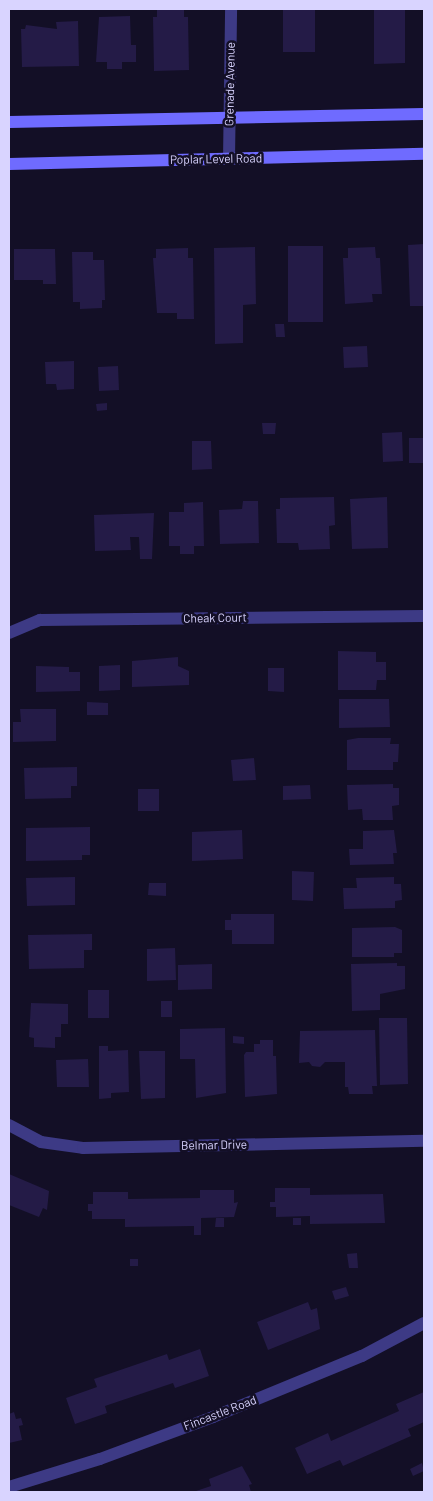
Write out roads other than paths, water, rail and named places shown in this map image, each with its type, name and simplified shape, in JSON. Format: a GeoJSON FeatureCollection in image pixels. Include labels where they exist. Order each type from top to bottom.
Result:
{"type":"FeatureCollection","features":[{"type":"Feature","properties":{"kind":"main road"},"geometry":{"type":"LineString","coordinates":[[9,122],[424,114]]}},
{"type":"Feature","properties":{"kind":"main road","name":"Poplar Level Road"},"geometry":{"type":"LineString","coordinates":[[9,164],[424,154]]}},
{"type":"Feature","properties":{"kind":"street","name":"Grenade Avenue"},"geometry":{"type":"LineString","coordinates":[[229,159],[231,9]]}},
{"type":"Feature","properties":{"kind":"street","name":"Cheak Court"},"geometry":{"type":"LineString","coordinates":[[9,633],[40,620],[424,616]]}},
{"type":"Feature","properties":{"kind":"street","name":"Belmar Drive"},"geometry":{"type":"LineString","coordinates":[[9,1125],[41,1142],[84,1148],[424,1141]]}},
{"type":"Feature","properties":{"kind":"street","name":"Fincastle Road"},"geometry":{"type":"LineString","coordinates":[[9,1487],[100,1458],[213,1417],[362,1356],[424,1323]]}}]}
